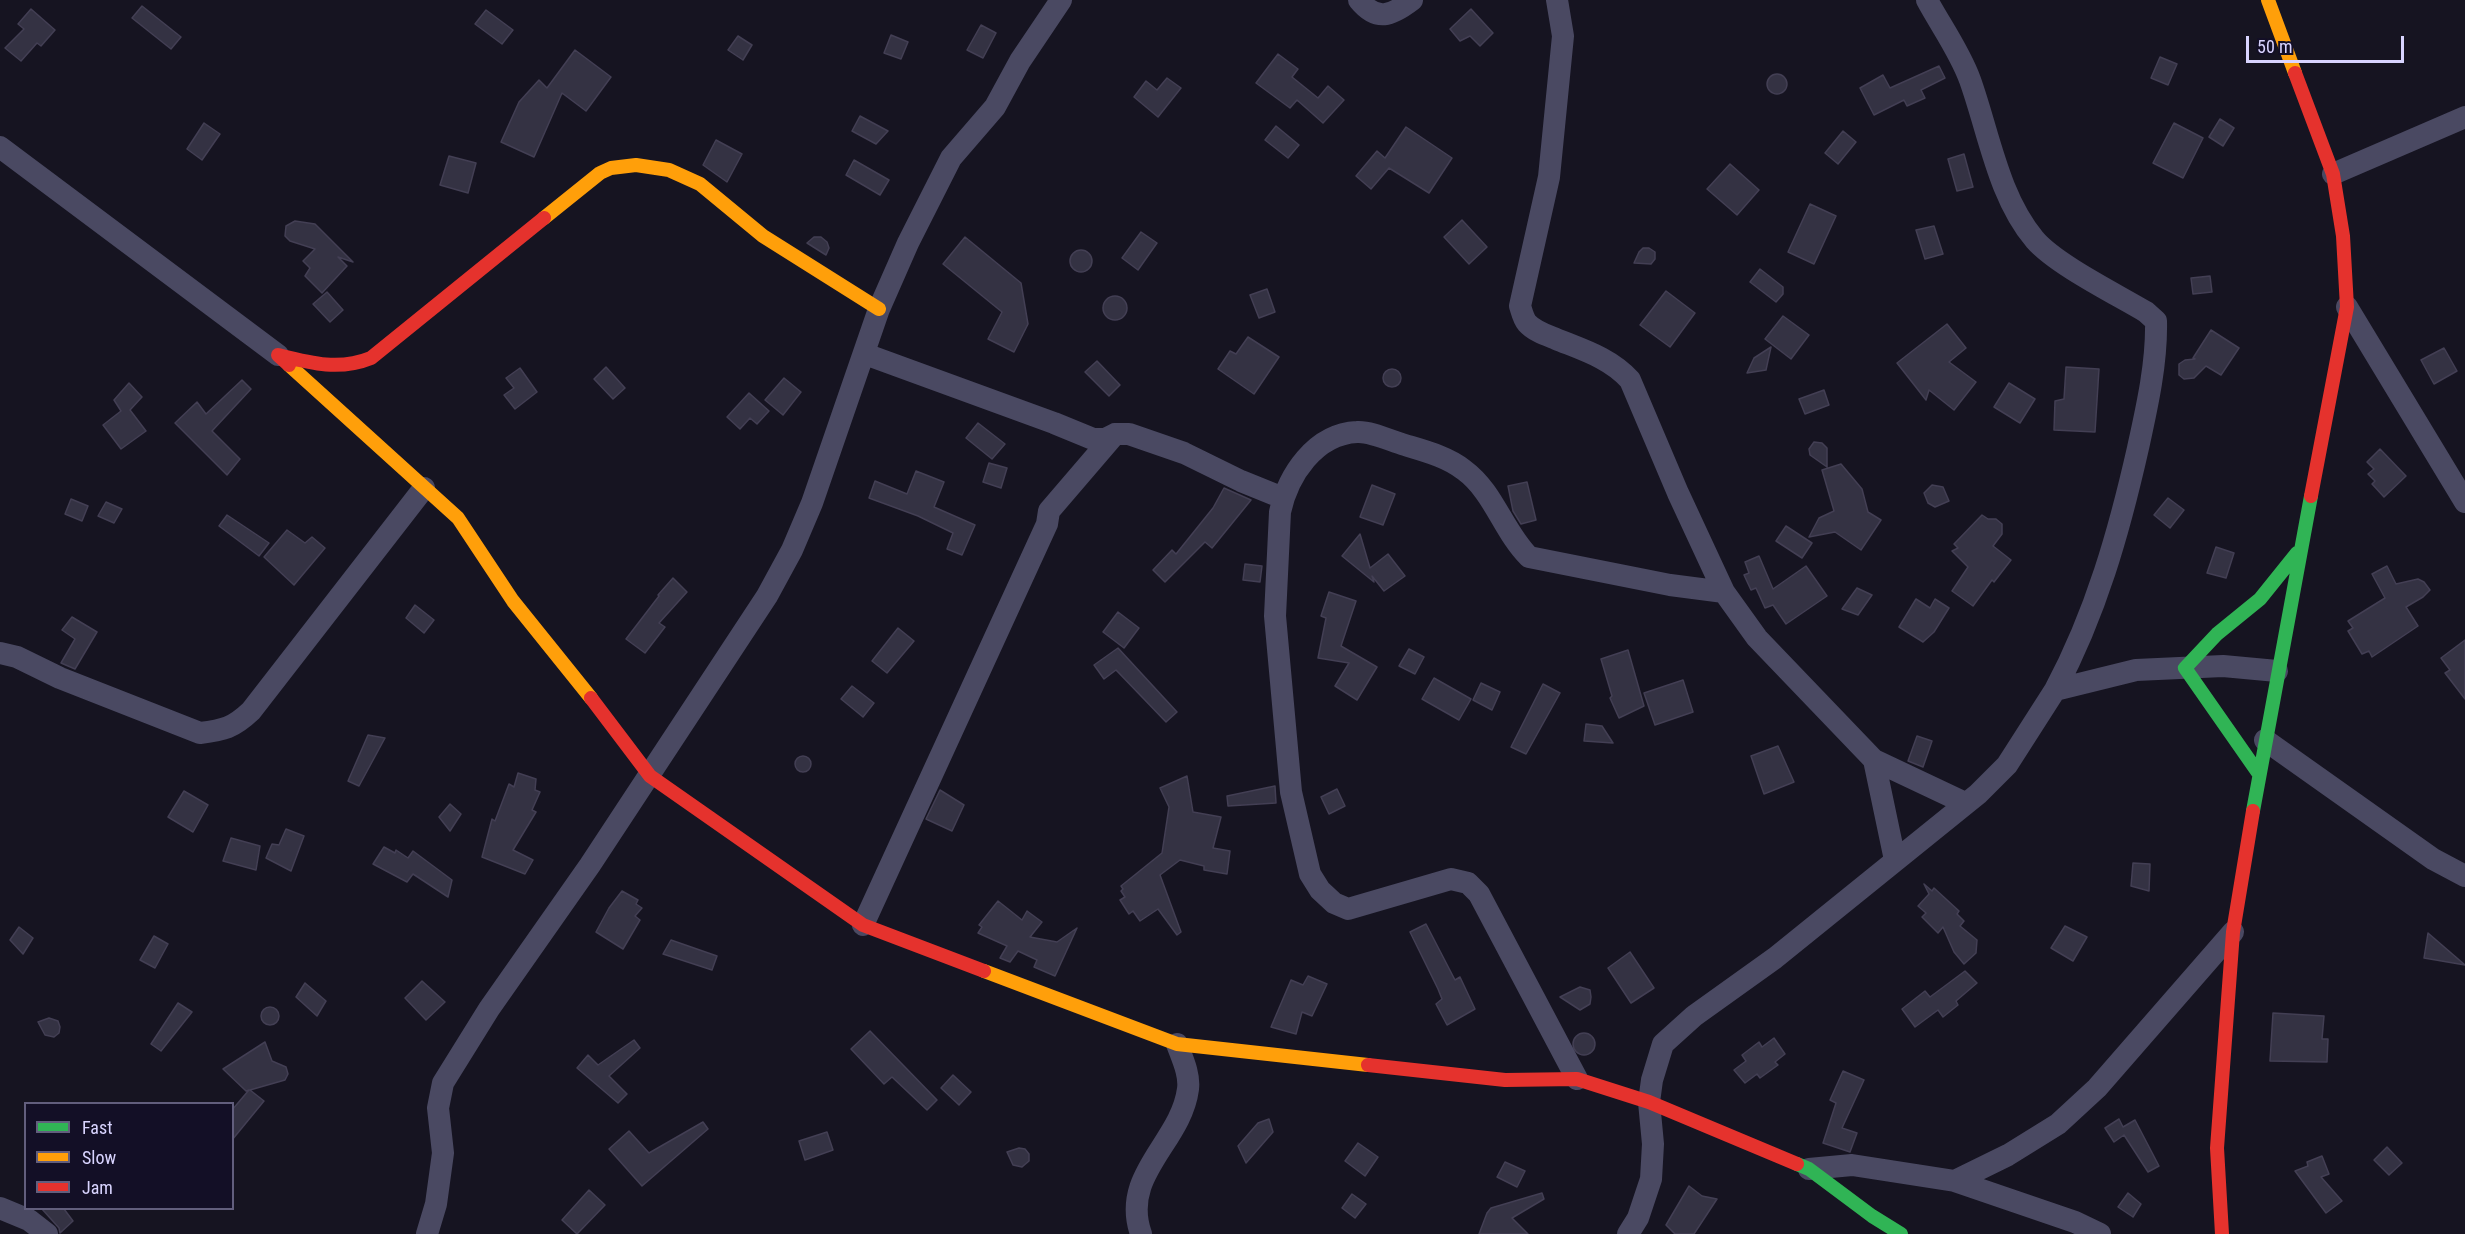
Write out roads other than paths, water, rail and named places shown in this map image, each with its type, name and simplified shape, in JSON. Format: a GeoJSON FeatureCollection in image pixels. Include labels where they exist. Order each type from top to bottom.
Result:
{"type":"FeatureCollection","features":[{"type":"Feature","properties":{"kind":"street"},"geometry":{"type":"LineString","coordinates":[[427,1234],[436,1204],[443,1153],[438,1108],[443,1083],[489,1009],[650,776],[768,596],[792,550],[812,503],[879,309],[908,243],[951,158],[995,107],[1020,61],[1062,0]]}},
{"type":"Feature","properties":{"kind":"street"},"geometry":{"type":"LineString","coordinates":[[1359,0],[1368,10],[1381,15],[1397,12],[1412,0]]}},
{"type":"Feature","properties":{"kind":"street"},"geometry":{"type":"LineString","coordinates":[[1557,0],[1563,36],[1549,177],[1520,306],[1523,318],[1541,333],[1606,360],[1620,369],[1630,380],[1678,493],[1724,592],[1757,638],[1874,760],[1965,803]]}},
{"type":"Feature","properties":{"kind":"street"},"geometry":{"type":"LineString","coordinates":[[1628,1234],[1638,1218],[1651,1179],[1653,1144],[1649,1102],[1652,1080],[1663,1044],[1694,1016],[1775,957],[1978,794],[2007,765],[2055,690],[2077,649],[2105,575],[2126,502],[2146,410],[2156,321],[2146,312],[2062,261],[2037,242],[2016,215],[1988,138],[1970,79],[1927,0]]}},
{"type":"Feature","properties":{"kind":"street"},"geometry":{"type":"LineString","coordinates":[[2222,1234],[2217,1148],[2233,932],[2277,671],[2347,307],[2343,236],[2333,174],[2268,0]]}},
{"type":"Feature","properties":{"kind":"street"},"geometry":{"type":"LineString","coordinates":[[2333,174],[2465,117]]}},
{"type":"Feature","properties":{"kind":"street"},"geometry":{"type":"LineString","coordinates":[[0,147],[278,355],[445,505],[469,532],[513,601],[610,721],[650,776],[863,925],[1177,1044],[1505,1080],[1576,1079],[1649,1102],[1809,1169],[1872,1216],[1901,1234]]}},
{"type":"Feature","properties":{"kind":"street"},"geometry":{"type":"LineString","coordinates":[[278,355],[338,368],[357,365],[371,358],[600,173],[612,166],[629,165],[673,170],[702,183],[756,231],[879,309]]}},
{"type":"Feature","properties":{"kind":"street"},"geometry":{"type":"LineString","coordinates":[[2347,307],[2465,502]]}},
{"type":"Feature","properties":{"kind":"street"},"geometry":{"type":"LineString","coordinates":[[865,354],[1093,439],[1105,439],[1115,434],[1129,434],[1184,453],[1240,481],[1283,498]]}},
{"type":"Feature","properties":{"kind":"street"},"geometry":{"type":"LineString","coordinates":[[1576,1079],[1479,894],[1468,882],[1451,879],[1348,909],[1334,903],[1320,890],[1310,874],[1292,792],[1275,616],[1280,512],[1283,498],[1292,477],[1312,451],[1339,435],[1359,432],[1427,452],[1463,469],[1484,488],[1515,542],[1529,557],[1670,585],[1724,592]]}},
{"type":"Feature","properties":{"kind":"street"},"geometry":{"type":"LineString","coordinates":[[863,925],[1047,524],[1049,511],[1115,434]]}},
{"type":"Feature","properties":{"kind":"street"},"geometry":{"type":"LineString","coordinates":[[0,653],[17,657],[60,678],[200,733],[222,730],[237,724],[251,711],[424,488]]}},
{"type":"Feature","properties":{"kind":"street"},"geometry":{"type":"LineString","coordinates":[[2185,668],[2217,634],[2260,599],[2300,550]]}},
{"type":"Feature","properties":{"kind":"street"},"geometry":{"type":"LineString","coordinates":[[2055,690],[2136,670],[2223,666],[2277,671]]}},
{"type":"Feature","properties":{"kind":"street"},"geometry":{"type":"LineString","coordinates":[[2185,668],[2259,774]]}},
{"type":"Feature","properties":{"kind":"street"},"geometry":{"type":"LineString","coordinates":[[2265,740],[2433,859],[2465,876]]}},
{"type":"Feature","properties":{"kind":"street"},"geometry":{"type":"LineString","coordinates":[[1874,760],[1895,860]]}},
{"type":"Feature","properties":{"kind":"street"},"geometry":{"type":"LineString","coordinates":[[1955,1181],[2008,1155],[2058,1124],[2097,1088],[2233,932]]}},
{"type":"Feature","properties":{"kind":"street"},"geometry":{"type":"LineString","coordinates":[[1141,1234],[1137,1222],[1137,1191],[1152,1161],[1180,1118],[1188,1089],[1188,1077],[1177,1044]]}},
{"type":"Feature","properties":{"kind":"street"},"geometry":{"type":"LineString","coordinates":[[1809,1169],[1852,1165],[1955,1181],[2075,1222],[2100,1234]]}},
{"type":"Feature","properties":{"kind":"street"},"geometry":{"type":"LineString","coordinates":[[0,1208],[29,1220],[47,1234]]}}]}
